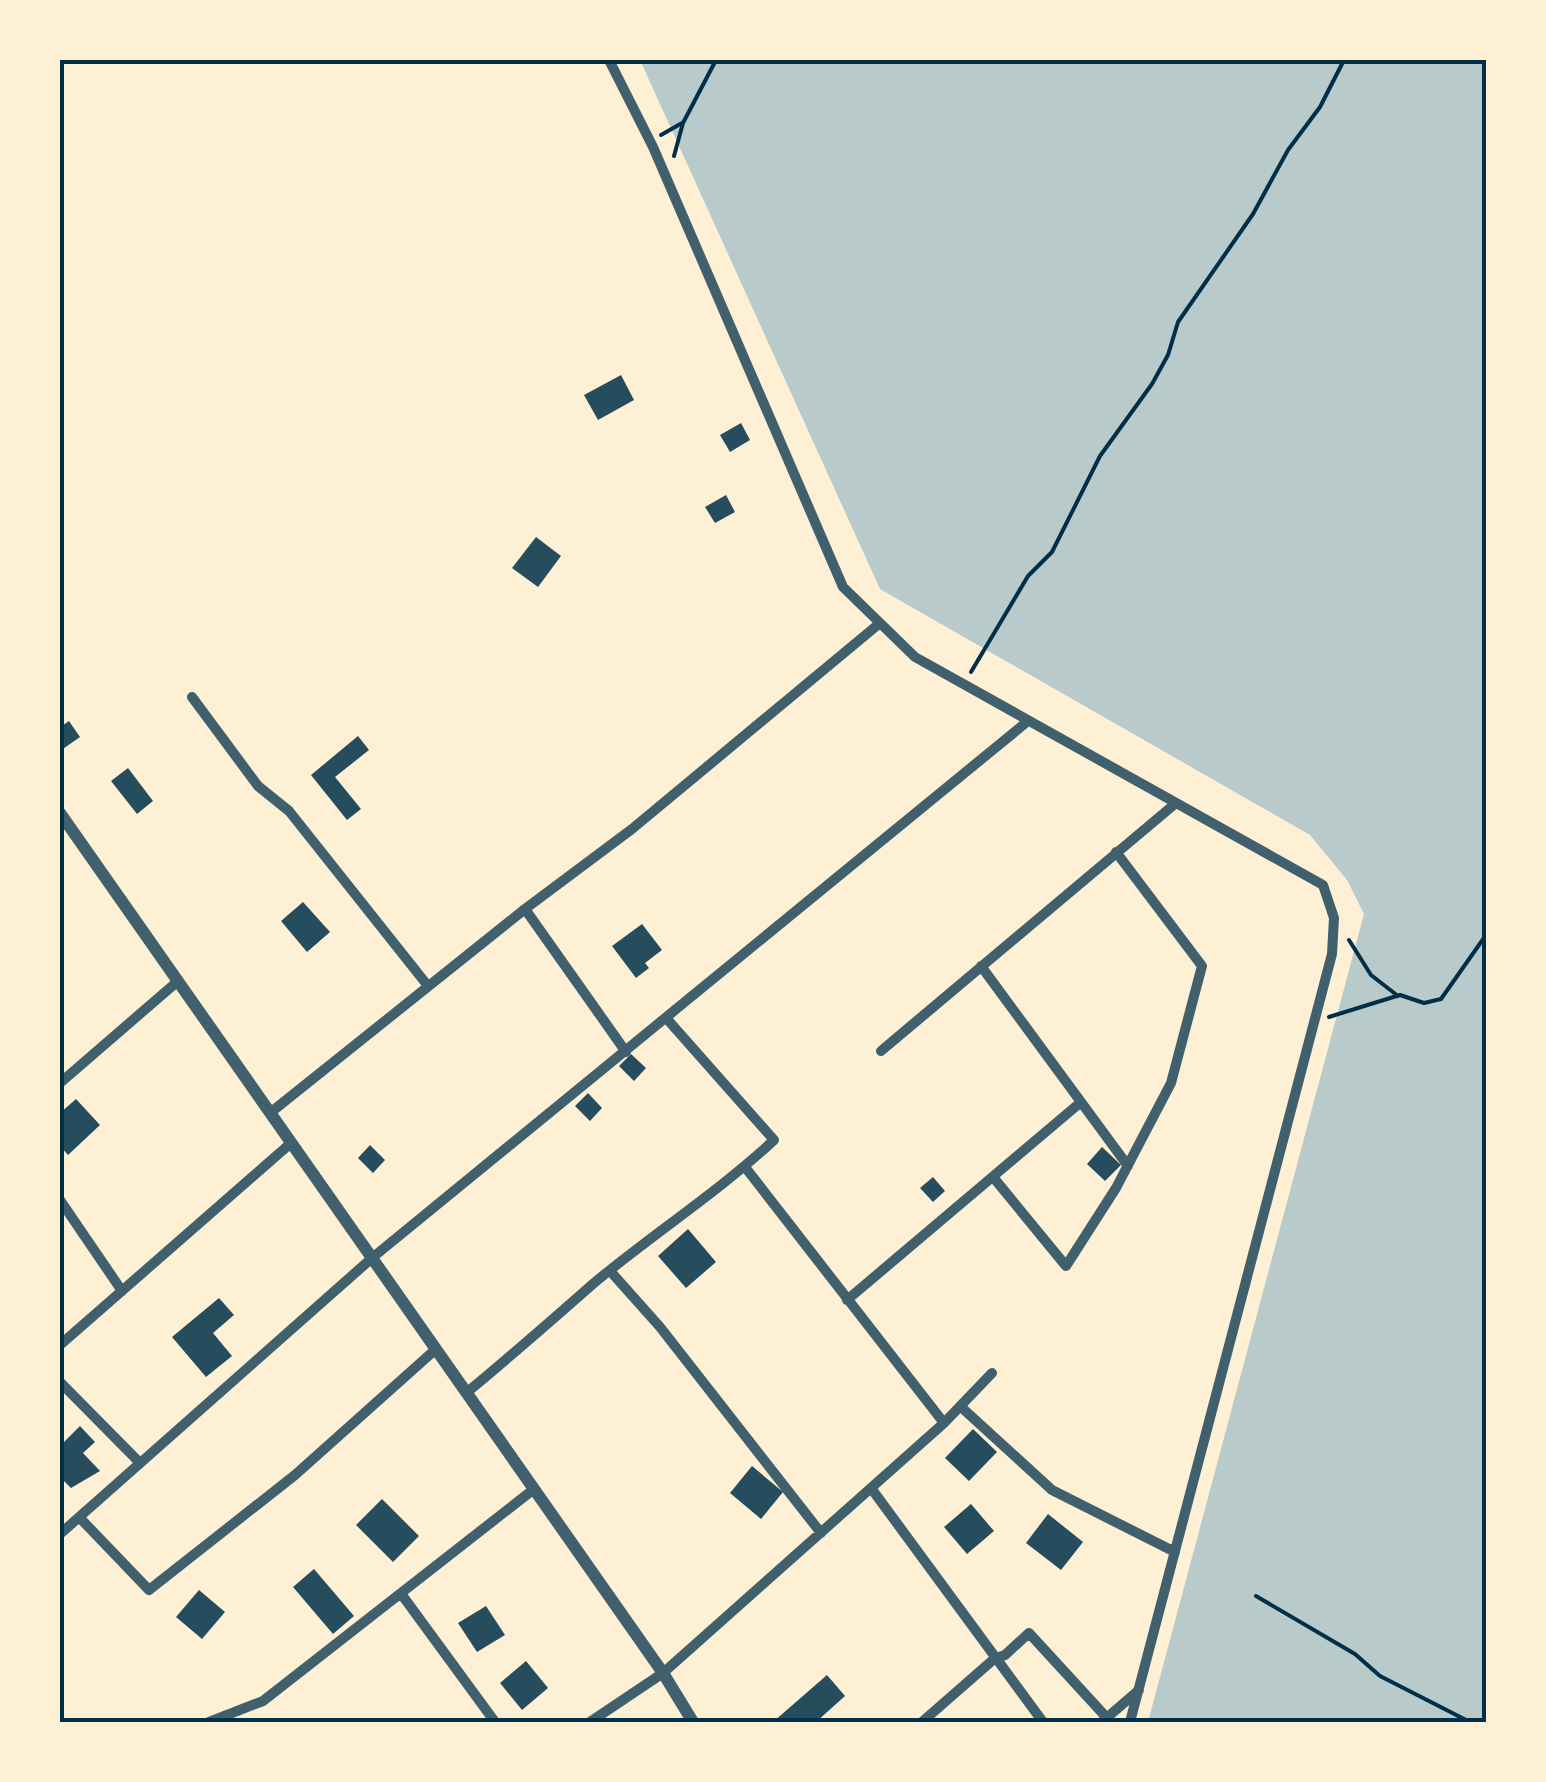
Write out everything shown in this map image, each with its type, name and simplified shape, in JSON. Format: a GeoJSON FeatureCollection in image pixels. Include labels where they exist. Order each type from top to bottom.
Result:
{"type":"FeatureCollection","features":[{"type":"Feature","properties":{"kind":"street"},"geometry":{"type":"LineString","coordinates":[[609,60],[665,175],[844,587],[914,657],[1323,884],[1334,918],[1332,954],[1130,1722]]}},
{"type":"Feature","properties":{"kind":"street"},"geometry":{"type":"LineString","coordinates":[[270,1113],[525,908],[632,829],[880,624]]}},
{"type":"Feature","properties":{"kind":"street"},"geometry":{"type":"LineString","coordinates":[[192,697],[258,786],[290,811],[428,986]]}},
{"type":"Feature","properties":{"kind":"street"},"geometry":{"type":"LineString","coordinates":[[60,1534],[372,1258],[1028,720]]}},
{"type":"Feature","properties":{"kind":"street"},"geometry":{"type":"LineString","coordinates":[[881,1052],[1176,802]]}},
{"type":"Feature","properties":{"kind":"street"},"geometry":{"type":"LineString","coordinates":[[60,813],[663,1673],[693,1722]]}},
{"type":"Feature","properties":{"kind":"street"},"geometry":{"type":"LineString","coordinates":[[993,1176],[1066,1266],[1128,1166],[1170,1083],[1202,966],[1116,852]]}},
{"type":"Feature","properties":{"kind":"street"},"geometry":{"type":"LineString","coordinates":[[525,908],[626,1052]]}},
{"type":"Feature","properties":{"kind":"street"},"geometry":{"type":"LineString","coordinates":[[982,966],[1128,1166]]}},
{"type":"Feature","properties":{"kind":"street"},"geometry":{"type":"LineString","coordinates":[[60,1084],[178,981]]}},
{"type":"Feature","properties":{"kind":"street"},"geometry":{"type":"LineString","coordinates":[[466,1393],[774,1140],[667,1019]]}},
{"type":"Feature","properties":{"kind":"street"},"geometry":{"type":"LineString","coordinates":[[848,1300],[1082,1102]]}},
{"type":"Feature","properties":{"kind":"street"},"geometry":{"type":"LineString","coordinates":[[60,1344],[291,1142]]}},
{"type":"Feature","properties":{"kind":"street"},"geometry":{"type":"LineString","coordinates":[[745,1167],[944,1422]]}},
{"type":"Feature","properties":{"kind":"street"},"geometry":{"type":"LineString","coordinates":[[60,1200],[122,1290]]}},
{"type":"Feature","properties":{"kind":"street"},"geometry":{"type":"LineString","coordinates":[[612,1272],[822,1533]]}},
{"type":"Feature","properties":{"kind":"street"},"geometry":{"type":"LineString","coordinates":[[79,1517],[150,1590],[295,1475],[436,1349]]}},
{"type":"Feature","properties":{"kind":"street"},"geometry":{"type":"LineString","coordinates":[[590,1722],[663,1673],[872,1488],[992,1373]]}},
{"type":"Feature","properties":{"kind":"street"},"geometry":{"type":"LineString","coordinates":[[60,1382],[140,1463]]}},
{"type":"Feature","properties":{"kind":"street"},"geometry":{"type":"LineString","coordinates":[[960,1406],[1052,1490],[1175,1552]]}},
{"type":"Feature","properties":{"kind":"street"},"geometry":{"type":"LineString","coordinates":[[872,1488],[1042,1722]]}},
{"type":"Feature","properties":{"kind":"street"},"geometry":{"type":"LineString","coordinates":[[209,1722],[263,1701],[534,1490]]}},
{"type":"Feature","properties":{"kind":"street"},"geometry":{"type":"LineString","coordinates":[[402,1595],[496,1722]]}},
{"type":"Feature","properties":{"kind":"street"},"geometry":{"type":"LineString","coordinates":[[922,1722],[1029,1633],[1104,1720],[1139,1690]]}},
{"type":"Feature","properties":{"kind":"path"},"geometry":{"type":"LineString","coordinates":[[665,175],[683,123],[716,60]]}},
{"type":"Feature","properties":{"kind":"path"},"geometry":{"type":"LineString","coordinates":[[963,684],[1028,576],[1052,552],[1100,456],[1168,355],[1178,322],[1253,214],[1288,150],[1320,107],[1344,60]]}},
{"type":"Feature","properties":{"kind":"path"},"geometry":{"type":"LineString","coordinates":[[643,128],[655,136],[668,134],[683,123]]}},
{"type":"Feature","properties":{"kind":"path"},"geometry":{"type":"LineString","coordinates":[[1334,918],[1371,975],[1398,996],[1424,1003],[1441,998],[1486,935]]}},
{"type":"Feature","properties":{"kind":"path"},"geometry":{"type":"LineString","coordinates":[[1314,1021],[1398,996]]}},
{"type":"Feature","properties":{"kind":"path"},"geometry":{"type":"LineString","coordinates":[[1256,1596],[1355,1654],[1380,1676],[1470,1722]]}},
{"type":"Feature","properties":{"kind":"shaded area"},"geometry":{"type":"Polygon","coordinates":[[[640,60],[1486,60],[1486,1722],[1148,1722],[1364,914],[1347,880],[1310,835],[880,589],[640,60]]]}},
{"type":"Feature","properties":{"kind":"building"},"geometry":{"type":"Polygon","coordinates":[[[621,375],[634,400],[598,420],[584,395],[621,375]]]}},
{"type":"Feature","properties":{"kind":"building"},"geometry":{"type":"Polygon","coordinates":[[[741,423],[750,440],[730,452],[720,435],[741,423]]]}},
{"type":"Feature","properties":{"kind":"building"},"geometry":{"type":"Polygon","coordinates":[[[726,495],[735,512],[715,523],[705,507],[726,495]]]}},
{"type":"Feature","properties":{"kind":"building"},"geometry":{"type":"Polygon","coordinates":[[[536,537],[561,556],[538,587],[512,568],[536,537]]]}},
{"type":"Feature","properties":{"kind":"building"},"geometry":{"type":"Polygon","coordinates":[[[69,721],[80,737],[60,751],[60,727],[69,721]]]}},
{"type":"Feature","properties":{"kind":"building"},"geometry":{"type":"Polygon","coordinates":[[[358,736],[369,750],[335,777],[361,809],[347,820],[311,775],[358,736]]]}},
{"type":"Feature","properties":{"kind":"building"},"geometry":{"type":"Polygon","coordinates":[[[128,768],[153,801],[137,814],[111,781],[128,768]]]}},
{"type":"Feature","properties":{"kind":"building"},"geometry":{"type":"Polygon","coordinates":[[[303,902],[330,932],[307,952],[281,921],[303,902]]]}},
{"type":"Feature","properties":{"kind":"building"},"geometry":{"type":"Polygon","coordinates":[[[642,924],[662,950],[645,963],[649,968],[636,978],[612,946],[642,924]]]}},
{"type":"Feature","properties":{"kind":"building"},"geometry":{"type":"Polygon","coordinates":[[[631,1054],[646,1068],[634,1081],[619,1066],[631,1054]]]}},
{"type":"Feature","properties":{"kind":"building"},"geometry":{"type":"Polygon","coordinates":[[[588,1093],[602,1108],[590,1121],[575,1106],[588,1093]]]}},
{"type":"Feature","properties":{"kind":"building"},"geometry":{"type":"Polygon","coordinates":[[[76,1099],[100,1125],[68,1155],[60,1146],[60,1113],[76,1099]]]}},
{"type":"Feature","properties":{"kind":"building"},"geometry":{"type":"Polygon","coordinates":[[[370,1145],[385,1160],[373,1173],[358,1158],[370,1145]]]}},
{"type":"Feature","properties":{"kind":"building"},"geometry":{"type":"Polygon","coordinates":[[[1102,1147],[1121,1165],[1105,1181],[1087,1164],[1102,1147]]]}},
{"type":"Feature","properties":{"kind":"building"},"geometry":{"type":"Polygon","coordinates":[[[933,1177],[945,1191],[933,1202],[920,1188],[933,1177]]]}},
{"type":"Feature","properties":{"kind":"building"},"geometry":{"type":"Polygon","coordinates":[[[688,1229],[716,1262],[686,1288],[658,1256],[688,1229]]]}},
{"type":"Feature","properties":{"kind":"building"},"geometry":{"type":"Polygon","coordinates":[[[219,1298],[234,1315],[213,1333],[232,1356],[206,1377],[172,1337],[219,1298]]]}},
{"type":"Feature","properties":{"kind":"building"},"geometry":{"type":"Polygon","coordinates":[[[80,1426],[95,1442],[83,1453],[100,1471],[71,1488],[60,1477],[60,1446],[80,1426]]]}},
{"type":"Feature","properties":{"kind":"building"},"geometry":{"type":"Polygon","coordinates":[[[973,1429],[997,1452],[969,1481],[945,1458],[973,1429]]]}},
{"type":"Feature","properties":{"kind":"building"},"geometry":{"type":"Polygon","coordinates":[[[752,1466],[783,1492],[761,1519],[730,1493],[752,1466]]]}},
{"type":"Feature","properties":{"kind":"building"},"geometry":{"type":"Polygon","coordinates":[[[382,1499],[419,1536],[393,1562],[356,1525],[382,1499]]]}},
{"type":"Feature","properties":{"kind":"building"},"geometry":{"type":"Polygon","coordinates":[[[971,1504],[994,1531],[967,1554],[944,1527],[971,1504]]]}},
{"type":"Feature","properties":{"kind":"building"},"geometry":{"type":"Polygon","coordinates":[[[1048,1514],[1083,1542],[1061,1570],[1026,1543],[1048,1514]]]}},
{"type":"Feature","properties":{"kind":"building"},"geometry":{"type":"Polygon","coordinates":[[[314,1569],[354,1616],[333,1634],[293,1587],[314,1569]]]}},
{"type":"Feature","properties":{"kind":"building"},"geometry":{"type":"Polygon","coordinates":[[[199,1590],[225,1612],[202,1639],[176,1617],[199,1590]]]}},
{"type":"Feature","properties":{"kind":"building"},"geometry":{"type":"Polygon","coordinates":[[[486,1606],[505,1635],[477,1652],[458,1623],[486,1606]]]}},
{"type":"Feature","properties":{"kind":"building"},"geometry":{"type":"Polygon","coordinates":[[[526,1661],[548,1688],[522,1710],[500,1683],[526,1661]]]}},
{"type":"Feature","properties":{"kind":"building"},"geometry":{"type":"Polygon","coordinates":[[[827,1675],[845,1696],[816,1722],[773,1722],[827,1675]]]}}]}
